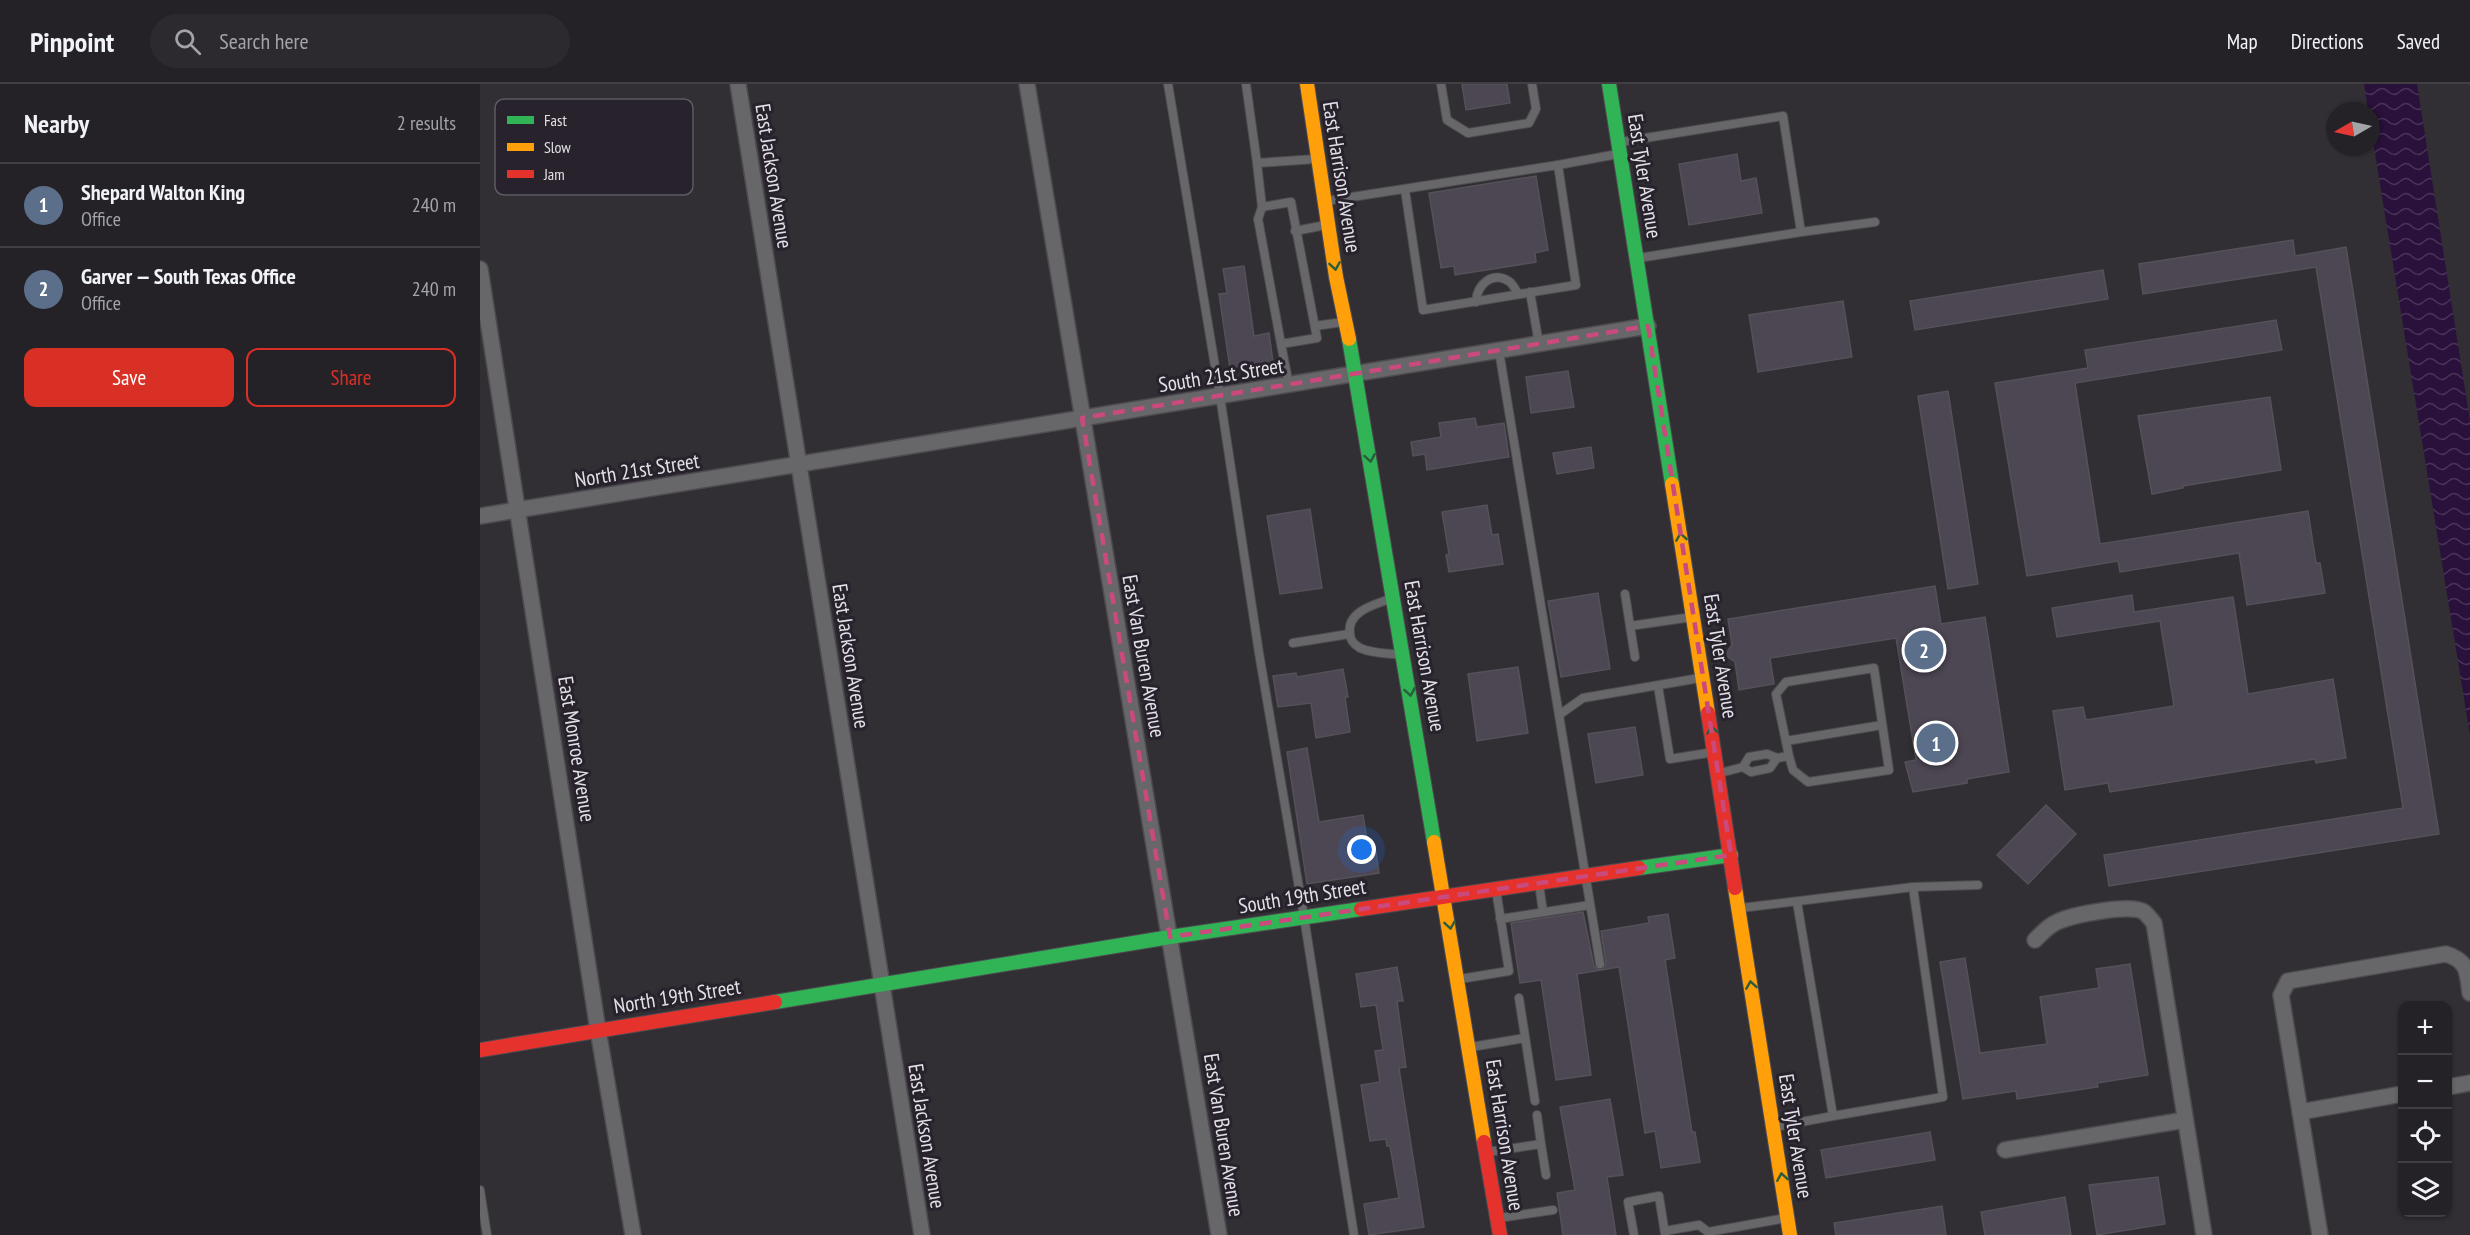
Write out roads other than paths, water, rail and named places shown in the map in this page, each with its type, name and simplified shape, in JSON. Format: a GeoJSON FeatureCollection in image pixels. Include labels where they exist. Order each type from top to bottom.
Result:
{"type":"FeatureCollection","features":[{"type":"Feature","properties":{"kind":"main road","name":"East Harrison Avenue"},"geometry":{"type":"LineString","coordinates":[[1307,84],[1328,225],[1404,655],[1500,1235]]}},
{"type":"Feature","properties":{"kind":"main road","name":"East Tyler Avenue"},"geometry":{"type":"LineString","coordinates":[[1609,84],[1790,1235]]}},
{"type":"Feature","properties":{"kind":"main road","name":"South 19th Street"},"geometry":{"type":"LineString","coordinates":[[881,985],[1170,937],[1731,855]]}},
{"type":"Feature","properties":{"kind":"main road","name":"North 19th Street"},"geometry":{"type":"LineString","coordinates":[[480,1050],[881,985]]}},
{"type":"Feature","properties":{"kind":"street","name":"East Jackson Avenue"},"geometry":{"type":"LineString","coordinates":[[738,84],[922,1235]]}},
{"type":"Feature","properties":{"kind":"street","name":"East Van Buren Avenue"},"geometry":{"type":"LineString","coordinates":[[1027,84],[1219,1235]]}},
{"type":"Feature","properties":{"kind":"street","name":"East Monroe Avenue"},"geometry":{"type":"LineString","coordinates":[[480,269],[598,1030],[633,1235]]}},
{"type":"Feature","properties":{"kind":"street","name":"South 21st Street"},"geometry":{"type":"LineString","coordinates":[[800,465],[1648,326]]}},
{"type":"Feature","properties":{"kind":"street","name":"North 21st Street"},"geometry":{"type":"LineString","coordinates":[[480,516],[800,465]]}},
{"type":"Feature","properties":{"kind":"street"},"geometry":{"type":"LineString","coordinates":[[2035,940],[2048,926],[2058,921],[2122,909],[2132,908],[2144,912],[2154,923],[2204,1235]]}},
{"type":"Feature","properties":{"kind":"street"},"geometry":{"type":"LineString","coordinates":[[2320,1235],[2280,995],[2288,981],[2446,954],[2458,958],[2466,968],[2470,993]]}},
{"type":"Feature","properties":{"kind":"street"},"geometry":{"type":"LineString","coordinates":[[2452,1086],[2470,1083]]}},
{"type":"Feature","properties":{"kind":"street"},"geometry":{"type":"LineString","coordinates":[[2300,1112],[2398,1095]]}},
{"type":"Feature","properties":{"kind":"street"},"geometry":{"type":"LineString","coordinates":[[2006,1150],[2185,1120]]}},
{"type":"Feature","properties":{"kind":"lane"},"geometry":{"type":"LineString","coordinates":[[1168,84],[1354,1235]]}},
{"type":"Feature","properties":{"kind":"lane"},"geometry":{"type":"LineString","coordinates":[[1246,84],[1262,207],[1258,219],[1289,385]]}},
{"type":"Feature","properties":{"kind":"lane"},"geometry":{"type":"LineString","coordinates":[[1441,84],[1447,120],[1467,133],[1529,123],[1536,109],[1532,84]]}},
{"type":"Feature","properties":{"kind":"lane"},"geometry":{"type":"LineString","coordinates":[[1325,201],[1558,165],[1619,148],[1783,116],[1801,232]]}},
{"type":"Feature","properties":{"kind":"lane"},"geometry":{"type":"LineString","coordinates":[[1257,163],[1318,159]]}},
{"type":"Feature","properties":{"kind":"lane"},"geometry":{"type":"LineString","coordinates":[[1405,190],[1423,310],[1476,302],[1576,285],[1558,165]]}},
{"type":"Feature","properties":{"kind":"lane"},"geometry":{"type":"LineString","coordinates":[[1262,207],[1290,202],[1317,338],[1281,344]]}},
{"type":"Feature","properties":{"kind":"lane"},"geometry":{"type":"LineString","coordinates":[[1637,258],[1875,222]]}},
{"type":"Feature","properties":{"kind":"lane"},"geometry":{"type":"LineString","coordinates":[[1295,231],[1328,225]]}},
{"type":"Feature","properties":{"kind":"lane"},"geometry":{"type":"LineString","coordinates":[[1476,302],[1476,293],[1482,283],[1492,279],[1500,278],[1510,283],[1518,294]]}},
{"type":"Feature","properties":{"kind":"lane"},"geometry":{"type":"LineString","coordinates":[[1530,292],[1539,344]]}},
{"type":"Feature","properties":{"kind":"lane"},"geometry":{"type":"LineString","coordinates":[[1315,326],[1345,321]]}},
{"type":"Feature","properties":{"kind":"lane"},"geometry":{"type":"LineString","coordinates":[[1499,351],[1590,905],[1588,919],[1600,964]]}},
{"type":"Feature","properties":{"kind":"lane"},"geometry":{"type":"LineString","coordinates":[[1625,594],[1635,657]]}},
{"type":"Feature","properties":{"kind":"lane"},"geometry":{"type":"LineString","coordinates":[[1394,597],[1364,609],[1353,618],[1349,634],[1357,647],[1368,651],[1404,655]]}},
{"type":"Feature","properties":{"kind":"lane"},"geometry":{"type":"LineString","coordinates":[[1630,626],[1694,617]]}},
{"type":"Feature","properties":{"kind":"lane"},"geometry":{"type":"LineString","coordinates":[[1293,643],[1349,634]]}},
{"type":"Feature","properties":{"kind":"lane"},"geometry":{"type":"LineString","coordinates":[[1874,668],[1882,725],[1889,770],[1808,782],[1793,770],[1776,694],[1786,682],[1874,668]]}},
{"type":"Feature","properties":{"kind":"lane"},"geometry":{"type":"LineString","coordinates":[[1559,715],[1583,698],[1703,678]]}},
{"type":"Feature","properties":{"kind":"lane"},"geometry":{"type":"LineString","coordinates":[[1658,686],[1670,759],[1715,752]]}},
{"type":"Feature","properties":{"kind":"lane"},"geometry":{"type":"LineString","coordinates":[[1786,741],[1882,725]]}},
{"type":"Feature","properties":{"kind":"lane"},"geometry":{"type":"LineString","coordinates":[[1743,767],[1749,757],[1767,754],[1777,758],[1789,756]]}},
{"type":"Feature","properties":{"kind":"lane"},"geometry":{"type":"LineString","coordinates":[[1718,773],[1743,767],[1751,772],[1770,768],[1777,758]]}},
{"type":"Feature","properties":{"kind":"lane"},"geometry":{"type":"LineString","coordinates":[[1539,882],[1543,912]]}},
{"type":"Feature","properties":{"kind":"lane"},"geometry":{"type":"LineString","coordinates":[[1740,908],[1913,887],[1978,885]]}},
{"type":"Feature","properties":{"kind":"lane"},"geometry":{"type":"LineString","coordinates":[[1774,1127],[1943,1097],[1913,887]]}},
{"type":"Feature","properties":{"kind":"lane"},"geometry":{"type":"LineString","coordinates":[[1458,980],[1509,971],[1496,888]]}},
{"type":"Feature","properties":{"kind":"lane"},"geometry":{"type":"LineString","coordinates":[[1797,902],[1833,1116]]}},
{"type":"Feature","properties":{"kind":"lane"},"geometry":{"type":"LineString","coordinates":[[1500,919],[1590,905]]}},
{"type":"Feature","properties":{"kind":"lane"},"geometry":{"type":"LineString","coordinates":[[1520,998],[1535,1101]]}},
{"type":"Feature","properties":{"kind":"lane"},"geometry":{"type":"LineString","coordinates":[[1469,1047],[1525,1038]]}},
{"type":"Feature","properties":{"kind":"lane"},"geometry":{"type":"LineString","coordinates":[[1537,1115],[1546,1175]]}},
{"type":"Feature","properties":{"kind":"lane"},"geometry":{"type":"LineString","coordinates":[[1487,1152],[1541,1144]]}},
{"type":"Feature","properties":{"kind":"lane"},"geometry":{"type":"LineString","coordinates":[[480,1190],[487,1235]]}},
{"type":"Feature","properties":{"kind":"lane"},"geometry":{"type":"LineString","coordinates":[[1634,1235],[1628,1202],[1659,1196],[1665,1233],[1699,1225],[1709,1233],[1788,1217]]}},
{"type":"Feature","properties":{"kind":"lane"},"geometry":{"type":"LineString","coordinates":[[1497,1218],[1553,1210]]}},
{"type":"Feature","properties":{"kind":"lane"},"geometry":{"type":"LineString","coordinates":[[1748,1225],[1749,1235]]}},
{"type":"Feature","properties":{"kind":"water"},"geometry":{"type":"Polygon","coordinates":[[[2364,84],[2417,84],[2470,421],[2470,735],[2375,156],[2380,156],[2380,102],[2367,102],[2364,84]]]}},
{"type":"Feature","properties":{"kind":"place","name":"Garver — South Texas Office"},"geometry":{"type":"Point","coordinates":[1924,650]}},
{"type":"Feature","properties":{"kind":"place","name":"Shepard Walton King"},"geometry":{"type":"Point","coordinates":[1936,743]}}]}
